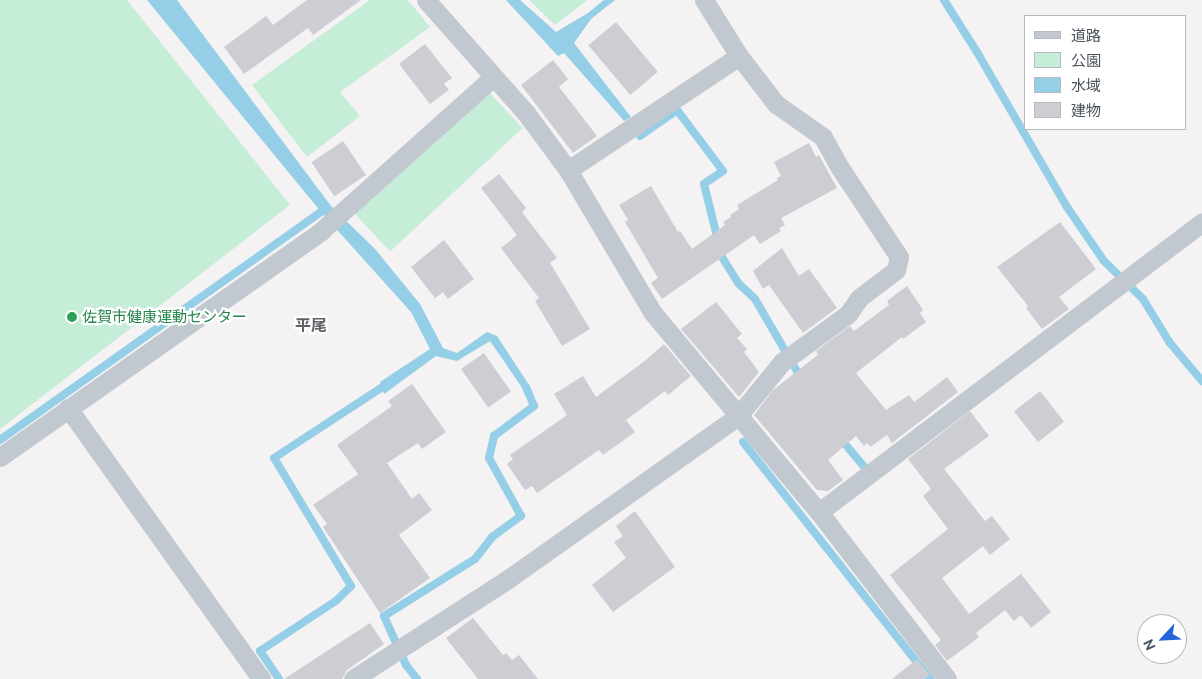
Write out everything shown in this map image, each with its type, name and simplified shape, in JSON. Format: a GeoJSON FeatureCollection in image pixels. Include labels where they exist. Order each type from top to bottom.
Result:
{"type":"FeatureCollection","features":[{"type":"Feature","properties":{"kind":"street"},"geometry":{"type":"LineString","coordinates":[[426,0],[526,113],[568,170],[653,313],[819,512],[947,679]]}},
{"type":"Feature","properties":{"kind":"street"},"geometry":{"type":"LineString","coordinates":[[353,679],[508,579],[738,416],[789,357],[848,314],[859,298],[896,270],[899,257],[840,168],[822,137],[776,104],[739,56],[704,0]]}},
{"type":"Feature","properties":{"kind":"street"},"geometry":{"type":"LineString","coordinates":[[568,170],[739,56]]}},
{"type":"Feature","properties":{"kind":"street"},"geometry":{"type":"LineString","coordinates":[[0,457],[292,253],[336,217],[493,77]]}},
{"type":"Feature","properties":{"kind":"street"},"geometry":{"type":"LineString","coordinates":[[819,512],[1202,222]]}},
{"type":"Feature","properties":{"kind":"street"},"geometry":{"type":"LineString","coordinates":[[68,408],[261,679]]}},
{"type":"Feature","properties":{"kind":"green space","name":"佐賀市健康運動センター"},"geometry":{"type":"Polygon","coordinates":[[[0,0],[127,0],[290,205],[0,429],[0,0]]]}},
{"type":"Feature","properties":{"kind":"green space"},"geometry":{"type":"Polygon","coordinates":[[[370,0],[408,0],[430,27],[340,92],[360,116],[307,157],[252,85],[370,0]]]}},
{"type":"Feature","properties":{"kind":"green space"},"geometry":{"type":"Polygon","coordinates":[[[529,0],[587,0],[555,25],[529,0]]]}},
{"type":"Feature","properties":{"kind":"green space"},"geometry":{"type":"Polygon","coordinates":[[[487,90],[522,128],[390,251],[355,213],[487,90]]]}},
{"type":"Feature","properties":{"kind":"water"},"geometry":{"type":"Polygon","coordinates":[[[147,0],[177,0],[331,206],[375,249],[420,304],[443,348],[457,353],[487,332],[497,336],[529,385],[523,389],[490,341],[457,361],[436,356],[384,394],[380,382],[430,349],[411,312],[321,212],[147,0]]]}},
{"type":"Feature","properties":{"kind":"water"},"geometry":{"type":"Polygon","coordinates":[[[506,0],[520,0],[556,32],[588,13],[604,0],[615,0],[591,19],[574,43],[631,117],[624,121],[564,53],[558,56],[506,0]]]}},
{"type":"Feature","properties":{"kind":"building"},"geometry":{"type":"Polygon","coordinates":[[[307,0],[361,0],[313,35],[308,28],[244,74],[224,47],[266,16],[273,25],[307,0]]]}},
{"type":"Feature","properties":{"kind":"building"},"geometry":{"type":"Polygon","coordinates":[[[616,22],[658,72],[630,95],[588,45],[616,22]]]}},
{"type":"Feature","properties":{"kind":"building"},"geometry":{"type":"Polygon","coordinates":[[[425,44],[452,78],[444,84],[449,90],[430,104],[399,64],[425,44]]]}},
{"type":"Feature","properties":{"kind":"building"},"geometry":{"type":"Polygon","coordinates":[[[553,60],[568,79],[559,87],[597,136],[573,153],[521,85],[553,60]]]}},
{"type":"Feature","properties":{"kind":"building"},"geometry":{"type":"Polygon","coordinates":[[[343,141],[366,175],[334,196],[311,162],[343,141]]]}},
{"type":"Feature","properties":{"kind":"building"},"geometry":{"type":"Polygon","coordinates":[[[809,143],[816,157],[819,155],[837,188],[781,218],[785,225],[779,228],[781,231],[760,244],[754,235],[662,299],[651,283],[658,278],[625,222],[628,220],[619,205],[651,186],[678,232],[680,231],[692,249],[725,225],[723,222],[739,209],[737,205],[778,180],[777,178],[781,176],[774,162],[809,143]]]}},
{"type":"Feature","properties":{"kind":"building"},"geometry":{"type":"Polygon","coordinates":[[[499,174],[526,208],[522,212],[557,258],[550,263],[590,329],[562,346],[535,301],[539,298],[501,248],[517,235],[481,188],[499,174]]]}},
{"type":"Feature","properties":{"kind":"building"},"geometry":{"type":"Polygon","coordinates":[[[1060,222],[1096,269],[1059,297],[1069,309],[1042,329],[1026,308],[1028,306],[997,267],[1060,222]]]}},
{"type":"Feature","properties":{"kind":"building"},"geometry":{"type":"Polygon","coordinates":[[[444,240],[474,279],[448,299],[443,292],[435,298],[411,267],[444,240]]]}},
{"type":"Feature","properties":{"kind":"building"},"geometry":{"type":"Polygon","coordinates":[[[782,248],[799,276],[809,269],[837,308],[803,333],[769,285],[763,289],[753,271],[782,248]]]}},
{"type":"Feature","properties":{"kind":"building"},"geometry":{"type":"Polygon","coordinates":[[[907,286],[923,310],[920,313],[926,322],[903,339],[902,337],[856,373],[886,410],[909,395],[914,402],[947,377],[958,392],[892,443],[887,435],[870,447],[867,443],[864,446],[856,436],[828,460],[843,480],[828,491],[817,490],[754,415],[773,390],[818,355],[816,351],[850,326],[854,331],[889,305],[887,301],[907,286]]]}},
{"type":"Feature","properties":{"kind":"building"},"geometry":{"type":"Polygon","coordinates":[[[716,302],[742,334],[737,338],[747,349],[744,352],[759,372],[739,397],[681,329],[716,302]]]}},
{"type":"Feature","properties":{"kind":"building"},"geometry":{"type":"Polygon","coordinates":[[[664,344],[691,376],[668,395],[665,391],[626,420],[635,432],[603,455],[599,450],[537,493],[532,486],[525,490],[507,464],[513,459],[510,455],[567,415],[554,394],[583,376],[596,397],[646,360],[664,344]]]}},
{"type":"Feature","properties":{"kind":"building"},"geometry":{"type":"Polygon","coordinates":[[[484,353],[511,392],[488,408],[461,369],[484,353]]]}},
{"type":"Feature","properties":{"kind":"building"},"geometry":{"type":"Polygon","coordinates":[[[412,384],[446,432],[422,449],[418,443],[387,463],[412,499],[419,493],[432,510],[399,535],[430,578],[380,613],[323,527],[327,524],[313,505],[358,474],[337,445],[392,406],[388,401],[412,384]]]}},
{"type":"Feature","properties":{"kind":"building"},"geometry":{"type":"Polygon","coordinates":[[[1040,391],[1064,422],[1038,442],[1014,411],[1040,391]]]}},
{"type":"Feature","properties":{"kind":"building"},"geometry":{"type":"Polygon","coordinates":[[[970,411],[989,436],[944,469],[985,521],[992,516],[1010,539],[990,555],[983,546],[942,578],[969,614],[1021,574],[1051,612],[1031,628],[1021,615],[1014,621],[1005,610],[976,633],[979,637],[947,661],[935,645],[941,640],[890,575],[948,529],[923,496],[931,489],[908,459],[970,411]]]}},
{"type":"Feature","properties":{"kind":"building"},"geometry":{"type":"Polygon","coordinates":[[[635,511],[675,567],[613,612],[592,585],[626,558],[614,542],[623,536],[616,526],[635,511]]]}},
{"type":"Feature","properties":{"kind":"building"},"geometry":{"type":"Polygon","coordinates":[[[473,618],[503,655],[506,653],[512,660],[519,655],[538,679],[478,679],[446,638],[473,618]]]}},
{"type":"Feature","properties":{"kind":"building"},"geometry":{"type":"Polygon","coordinates":[[[370,623],[384,644],[347,670],[342,679],[284,679],[370,623]]]}},
{"type":"Feature","properties":{"kind":"building"},"geometry":{"type":"Polygon","coordinates":[[[917,659],[930,675],[924,679],[892,679],[917,659]]]}},
{"type":"Feature","properties":{"kind":"waterway"},"geometry":{"type":"LineString","coordinates":[[944,0],[977,52],[1067,207],[1104,261],[1143,299],[1170,343],[1202,381]]}},
{"type":"Feature","properties":{"kind":"waterway"},"geometry":{"type":"LineString","coordinates":[[640,136],[677,110],[723,171],[704,184],[722,257],[738,283],[755,299],[801,378]]}},
{"type":"Feature","properties":{"kind":"waterway"},"geometry":{"type":"LineString","coordinates":[[0,440],[321,212]]}},
{"type":"Feature","properties":{"kind":"waterway"},"geometry":{"type":"LineString","coordinates":[[417,679],[406,665],[384,616],[475,559],[492,537],[521,516],[489,458],[494,436],[534,406],[526,387]]}},
{"type":"Feature","properties":{"kind":"waterway"},"geometry":{"type":"LineString","coordinates":[[279,679],[260,651],[337,600],[351,586],[274,458],[381,388]]}},
{"type":"Feature","properties":{"kind":"waterway"},"geometry":{"type":"LineString","coordinates":[[840,438],[866,469]]}},
{"type":"Feature","properties":{"kind":"waterway"},"geometry":{"type":"LineString","coordinates":[[743,442],[930,679]]}},
{"type":"Feature","properties":{"kind":"place","name":"佐賀市健康運動センター"},"geometry":{"type":"Point","coordinates":[72,317]}},
{"type":"Feature","properties":{"kind":"district","name":"平尾"},"geometry":{"type":"Point","coordinates":[311,325]}}]}
